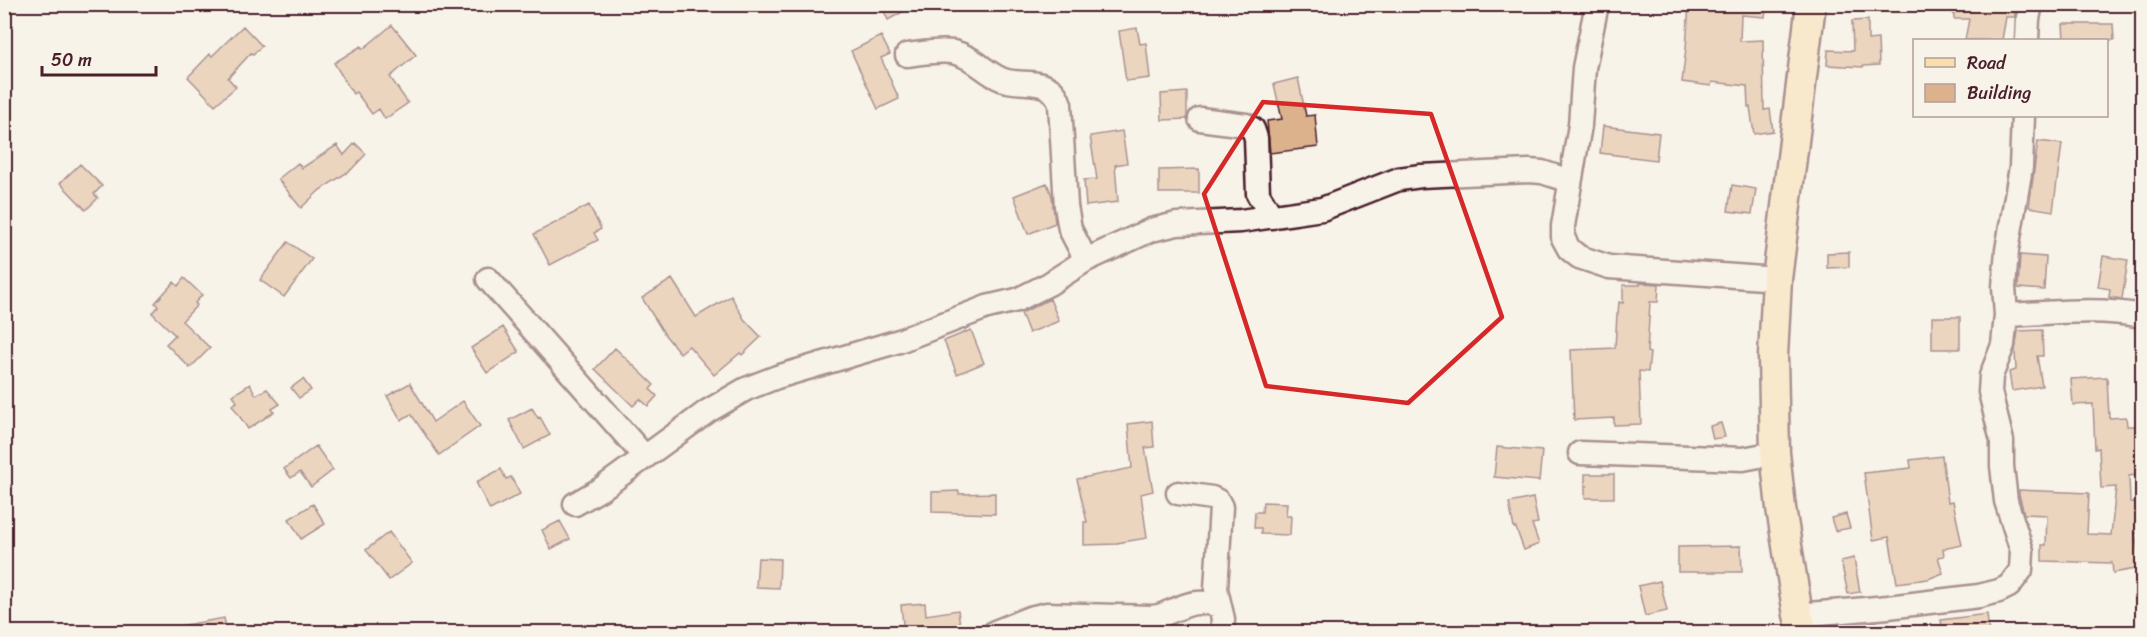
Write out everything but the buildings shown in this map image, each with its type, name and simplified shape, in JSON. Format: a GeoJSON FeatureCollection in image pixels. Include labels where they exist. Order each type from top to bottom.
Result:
{"type":"FeatureCollection","features":[{"type":"Feature","properties":{"kind":"main road"},"geometry":{"type":"LineString","coordinates":[[1800,624],[1775,453],[1773,356],[1777,279],[1811,4]]}},
{"type":"Feature","properties":{"kind":"street"},"geometry":{"type":"LineString","coordinates":[[1597,4],[1584,68],[1580,125],[1563,226],[1563,238],[1569,249],[1579,257],[1610,267],[1777,279]]}},
{"type":"Feature","properties":{"kind":"street"},"geometry":{"type":"LineString","coordinates":[[2027,39],[2031,4]]}},
{"type":"Feature","properties":{"kind":"street"},"geometry":{"type":"LineString","coordinates":[[906,55],[952,52],[974,60],[1001,80],[1042,85],[1057,95],[1060,104],[1066,206],[1070,229],[1086,260]]}},
{"type":"Feature","properties":{"kind":"street"},"geometry":{"type":"LineString","coordinates":[[1800,624],[1888,607],[1978,596],[1999,591],[2009,586],[2021,570],[2022,551],[2006,501],[2002,441],[1990,392],[1991,376],[2003,345],[2007,250],[2021,167],[2023,117]]}},
{"type":"Feature","properties":{"kind":"street"},"geometry":{"type":"LineString","coordinates":[[1200,119],[1246,125],[1253,129],[1256,138],[1258,194],[1272,217]]}},
{"type":"Feature","properties":{"kind":"street"},"geometry":{"type":"LineString","coordinates":[[574,504],[601,489],[708,411],[746,389],[777,377],[899,341],[987,307],[1017,300],[1086,260],[1134,237],[1168,226],[1241,221],[1322,209],[1399,179],[1421,176],[1529,171],[1550,174],[1570,181]]}},
{"type":"Feature","properties":{"kind":"street"},"geometry":{"type":"LineString","coordinates":[[488,279],[645,457]]}},
{"type":"Feature","properties":{"kind":"street"},"geometry":{"type":"LineString","coordinates":[[2006,315],[2088,311],[2122,312],[2142,316]]}},
{"type":"Feature","properties":{"kind":"street"},"geometry":{"type":"LineString","coordinates":[[1580,453],[1743,459],[1775,453]]}},
{"type":"Feature","properties":{"kind":"street"},"geometry":{"type":"LineString","coordinates":[[1178,493],[1212,498],[1218,501],[1221,507],[1216,589],[1223,619],[1222,633]]}},
{"type":"Feature","properties":{"kind":"street"},"geometry":{"type":"LineString","coordinates":[[994,633],[1030,618],[1047,615],[1152,617],[1198,601],[1219,606]]}},
{"type":"Feature","properties":{"kind":"highlighted area"},"geometry":{"type":"Polygon","coordinates":[[[1263,102],[1431,114],[1502,317],[1408,403],[1266,386],[1204,194],[1263,102]]]}}]}
